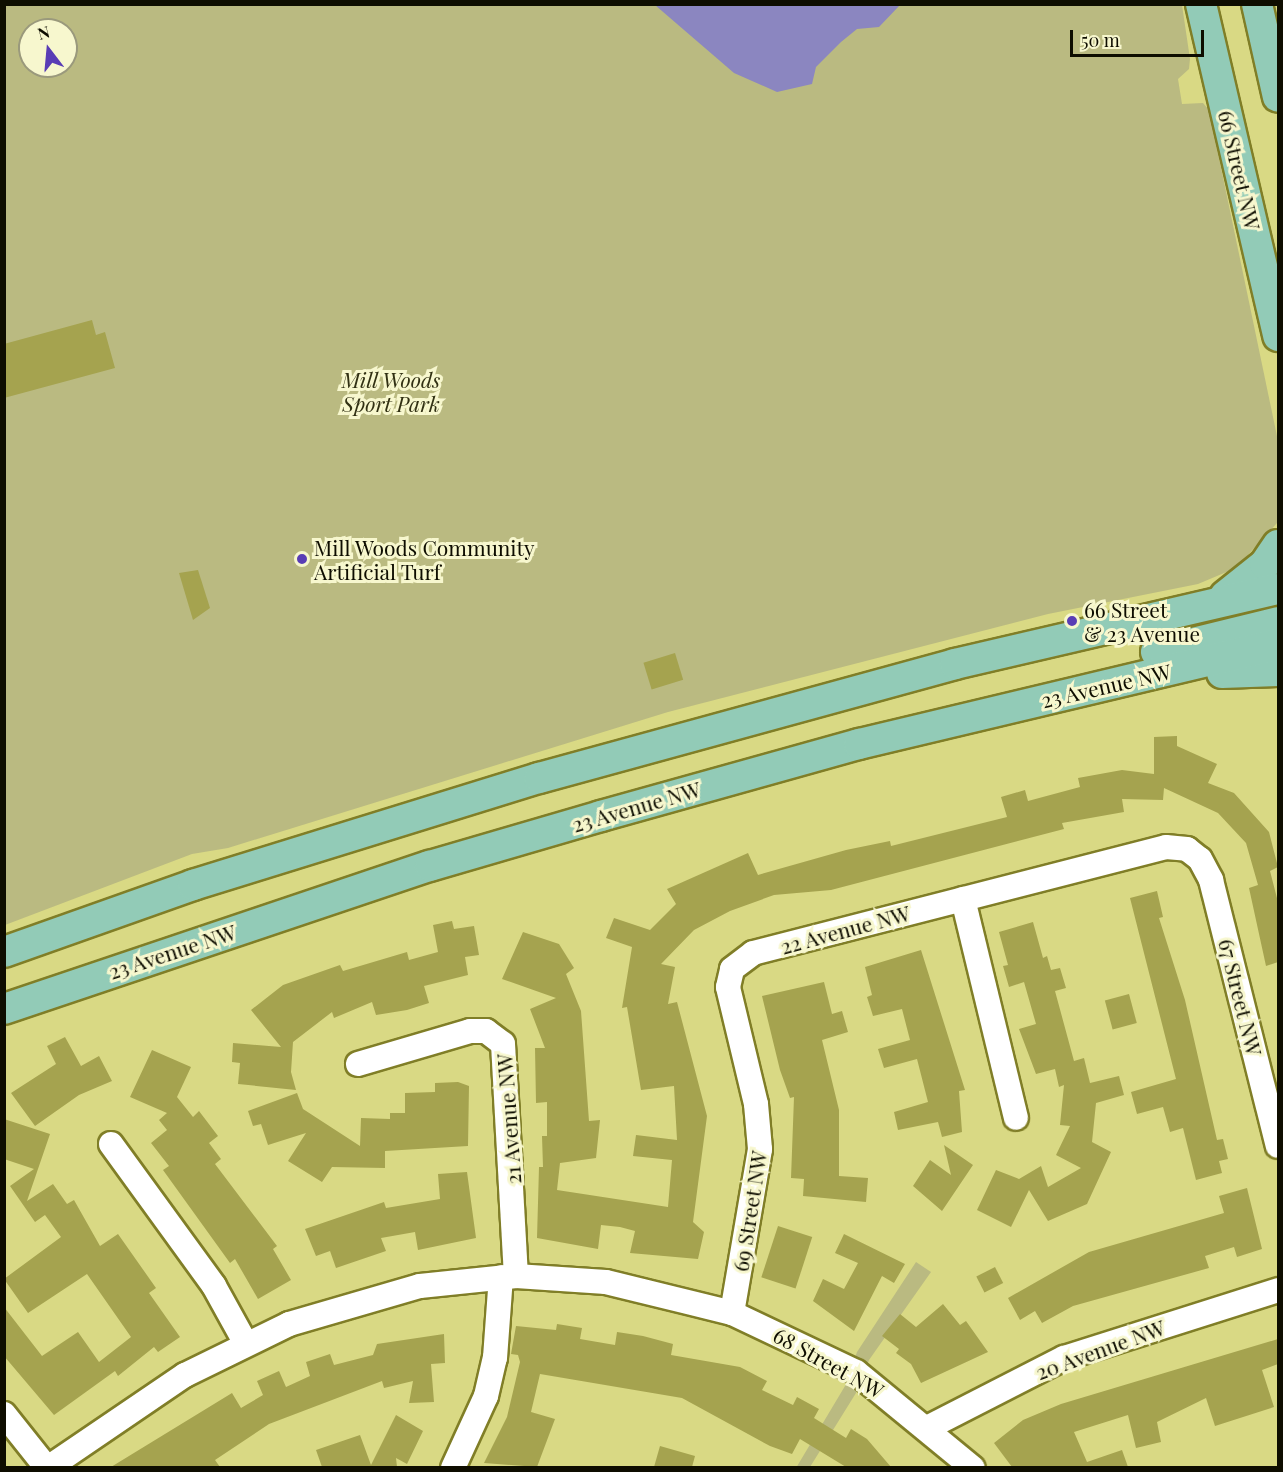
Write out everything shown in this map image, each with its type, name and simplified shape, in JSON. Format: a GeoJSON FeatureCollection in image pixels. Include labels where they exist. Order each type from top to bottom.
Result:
{"type":"FeatureCollection","features":[{"type":"Feature","properties":{"kind":"main road","name":"66 Street NW"},"geometry":{"type":"LineString","coordinates":[[1201,4],[1277,324]]}},
{"type":"Feature","properties":{"kind":"main road"},"geometry":{"type":"LineString","coordinates":[[1257,4],[1278,98]]}},
{"type":"Feature","properties":{"kind":"main road"},"geometry":{"type":"LineString","coordinates":[[1206,605],[1243,585],[1278,545]]}},
{"type":"Feature","properties":{"kind":"main road"},"geometry":{"type":"LineString","coordinates":[[4,952],[193,885],[539,778],[944,667],[1278,589]]}},
{"type":"Feature","properties":{"kind":"main road"},"geometry":{"type":"LineString","coordinates":[[1009,709],[1081,673],[1278,622]]}},
{"type":"Feature","properties":{"kind":"main road","name":"23 Avenue NW"},"geometry":{"type":"LineString","coordinates":[[4,1008],[430,866],[859,744],[1278,644]]}},
{"type":"Feature","properties":{"kind":"main road"},"geometry":{"type":"LineString","coordinates":[[1142,677],[1278,671]]}},
{"type":"Feature","properties":{"kind":"street","name":"22 Avenue NW"},"geometry":{"type":"LineString","coordinates":[[732,969],[753,953],[1166,847],[1194,853]]}},
{"type":"Feature","properties":{"kind":"street","name":"67 Street NW"},"geometry":{"type":"LineString","coordinates":[[1194,853],[1211,880],[1278,1146]]}},
{"type":"Feature","properties":{"kind":"street"},"geometry":{"type":"LineString","coordinates":[[963,899],[1016,1118]]}},
{"type":"Feature","properties":{"kind":"street","name":"69 Street NW"},"geometry":{"type":"LineString","coordinates":[[732,969],[729,998],[756,1104],[760,1149],[732,1313]]}},
{"type":"Feature","properties":{"kind":"street","name":"21 Avenue NW"},"geometry":{"type":"LineString","coordinates":[[358,1064],[470,1031],[486,1031],[503,1044],[509,1277],[486,1396],[453,1467]]}},
{"type":"Feature","properties":{"kind":"street"},"geometry":{"type":"LineString","coordinates":[[111,1144],[214,1286],[246,1344]]}},
{"type":"Feature","properties":{"kind":"street"},"geometry":{"type":"LineString","coordinates":[[4,1414],[48,1467],[161,1389],[246,1344],[376,1296],[509,1277],[606,1282],[732,1313]]}},
{"type":"Feature","properties":{"kind":"street","name":"20 Avenue NW"},"geometry":{"type":"LineString","coordinates":[[929,1427],[1064,1358],[1278,1290]]}},
{"type":"Feature","properties":{"kind":"street","name":"68 Street NW"},"geometry":{"type":"LineString","coordinates":[[732,1313],[856,1372],[929,1427],[974,1467]]}},
{"type":"Feature","properties":{"kind":"green space","name":"Mill Woods Sport Park"},"geometry":{"type":"Polygon","coordinates":[[[4,5],[1182,5],[1190,59],[1189,69],[1178,79],[1182,104],[1203,103],[1209,110],[1278,441],[1277,523],[1236,568],[1198,584],[1048,614],[668,712],[228,848],[192,854],[5,925],[4,5]]]}},
{"type":"Feature","properties":{"kind":"green space"},"geometry":{"type":"Polygon","coordinates":[[[916,1262],[931,1272],[869,1360],[856,1393],[810,1467],[796,1468],[845,1386],[857,1352],[916,1262]]]}},
{"type":"Feature","properties":{"kind":"shaded area"},"geometry":{"type":"Polygon","coordinates":[[[655,5],[900,5],[879,27],[857,29],[841,42],[816,67],[812,84],[777,92],[734,73],[655,5]]]}},
{"type":"Feature","properties":{"kind":"building"},"geometry":{"type":"Polygon","coordinates":[[[92,320],[96,335],[105,332],[115,368],[4,398],[4,344],[92,320]]]}},
{"type":"Feature","properties":{"kind":"building"},"geometry":{"type":"Polygon","coordinates":[[[198,570],[210,608],[193,620],[179,573],[198,570]]]}},
{"type":"Feature","properties":{"kind":"building"},"geometry":{"type":"Polygon","coordinates":[[[675,653],[683,680],[652,689],[643,663],[675,653]]]}},
{"type":"Feature","properties":{"kind":"building"},"geometry":{"type":"Polygon","coordinates":[[[1177,736],[1177,746],[1217,764],[1208,783],[1234,793],[1269,832],[1278,867],[1270,871],[1278,902],[1278,962],[1266,966],[1249,888],[1258,885],[1246,843],[1218,813],[1164,788],[1163,800],[1122,799],[1124,812],[1062,823],[1064,829],[831,890],[774,895],[730,911],[694,930],[661,964],[675,967],[668,1004],[677,1002],[707,1116],[693,1222],[704,1232],[698,1259],[630,1253],[635,1231],[620,1227],[601,1225],[598,1249],[537,1238],[539,1167],[543,1167],[542,1136],[547,1136],[547,1102],[536,1103],[535,1048],[545,1048],[530,1009],[556,998],[502,979],[523,932],[559,944],[574,968],[566,974],[581,1011],[589,1121],[600,1120],[596,1158],[560,1163],[557,1190],[668,1207],[672,1160],[633,1156],[636,1135],[677,1140],[674,1086],[641,1090],[627,1007],[622,1008],[632,947],[606,938],[614,918],[650,930],[676,904],[667,889],[748,853],[758,875],[846,850],[890,841],[891,846],[1007,817],[1001,797],[1025,790],[1028,801],[1080,787],[1078,778],[1122,770],[1154,774],[1154,737],[1177,736]]]}},
{"type":"Feature","properties":{"kind":"building"},"geometry":{"type":"Polygon","coordinates":[[[1157,891],[1163,917],[1159,918],[1185,1000],[1217,1140],[1223,1139],[1228,1159],[1219,1161],[1222,1173],[1196,1180],[1183,1128],[1170,1132],[1163,1107],[1137,1114],[1131,1092],[1176,1079],[1130,898],[1157,891]]]}},
{"type":"Feature","properties":{"kind":"building"},"geometry":{"type":"Polygon","coordinates":[[[452,921],[454,929],[474,926],[479,955],[465,957],[468,975],[424,986],[429,1003],[407,1010],[376,1015],[372,1002],[334,1018],[332,1012],[293,1042],[291,1072],[296,1090],[238,1084],[240,1063],[232,1062],[233,1043],[281,1047],[251,1010],[283,985],[340,965],[343,971],[407,952],[409,960],[438,952],[433,925],[452,921]]]}},
{"type":"Feature","properties":{"kind":"building"},"geometry":{"type":"Polygon","coordinates":[[[1033,922],[1043,958],[1047,956],[1051,970],[1060,968],[1066,988],[1055,991],[1074,1061],[1084,1058],[1090,1083],[1119,1076],[1124,1095],[1096,1103],[1092,1142],[1111,1152],[1087,1204],[1048,1221],[1029,1190],[1011,1227],[977,1210],[996,1170],[1019,1179],[1041,1166],[1048,1187],[1081,1168],[1056,1155],[1070,1126],[1060,1125],[1064,1085],[1059,1087],[1055,1069],[1036,1074],[1019,1029],[1036,1024],[1024,982],[1009,987],[1003,966],[1008,965],[999,932],[1033,922]]]}},
{"type":"Feature","properties":{"kind":"building"},"geometry":{"type":"Polygon","coordinates":[[[921,950],[965,1090],[959,1091],[962,1132],[942,1137],[938,1122],[898,1130],[894,1112],[928,1102],[917,1059],[884,1068],[878,1049],[910,1040],[902,1009],[873,1016],[867,997],[872,995],[865,967],[921,950]]]}},
{"type":"Feature","properties":{"kind":"building"},"geometry":{"type":"Polygon","coordinates":[[[824,982],[832,1014],[842,1011],[848,1032],[822,1040],[839,1110],[839,1176],[868,1178],[866,1202],[803,1196],[804,1179],[791,1178],[794,1097],[790,1098],[780,1070],[762,996],[824,982]]]}},
{"type":"Feature","properties":{"kind":"building"},"geometry":{"type":"Polygon","coordinates":[[[1129,994],[1137,1023],[1113,1029],[1105,1000],[1129,994]]]}},
{"type":"Feature","properties":{"kind":"building"},"geometry":{"type":"Polygon","coordinates":[[[65,1037],[81,1066],[99,1056],[112,1081],[79,1095],[35,1126],[11,1093],[56,1064],[47,1046],[65,1037]]]}},
{"type":"Feature","properties":{"kind":"building"},"geometry":{"type":"Polygon","coordinates":[[[152,1050],[191,1067],[177,1097],[193,1117],[199,1111],[218,1136],[209,1143],[221,1159],[215,1164],[277,1246],[273,1249],[291,1280],[258,1299],[235,1259],[230,1263],[163,1170],[169,1166],[151,1143],[167,1130],[159,1120],[167,1113],[130,1097],[152,1050]]]}},
{"type":"Feature","properties":{"kind":"building"},"geometry":{"type":"Polygon","coordinates":[[[458,1082],[469,1086],[468,1146],[385,1151],[385,1168],[332,1167],[322,1182],[288,1161],[306,1133],[268,1145],[261,1124],[253,1126],[248,1111],[297,1093],[303,1109],[360,1146],[361,1118],[390,1119],[390,1113],[405,1113],[405,1093],[435,1092],[435,1083],[458,1082]]]}},
{"type":"Feature","properties":{"kind":"building"},"geometry":{"type":"Polygon","coordinates":[[[4,1119],[50,1134],[27,1201],[53,1184],[67,1204],[74,1200],[100,1246],[118,1234],[156,1288],[149,1293],[180,1337],[158,1352],[154,1347],[118,1376],[115,1371],[54,1415],[4,1356],[4,1307],[42,1356],[78,1332],[99,1362],[131,1337],[87,1274],[28,1313],[4,1279],[61,1237],[45,1215],[35,1222],[10,1186],[34,1169],[4,1159],[4,1119]]]}},
{"type":"Feature","properties":{"kind":"building"},"geometry":{"type":"Polygon","coordinates":[[[944,1145],[973,1165],[942,1211],[913,1186],[930,1160],[951,1175],[944,1145]]]}},
{"type":"Feature","properties":{"kind":"building"},"geometry":{"type":"Polygon","coordinates":[[[467,1172],[476,1238],[418,1250],[415,1232],[381,1238],[386,1251],[336,1268],[330,1251],[316,1256],[305,1229],[384,1202],[386,1208],[440,1199],[438,1174],[467,1172]]]}},
{"type":"Feature","properties":{"kind":"building"},"geometry":{"type":"Polygon","coordinates":[[[1247,1188],[1262,1249],[1237,1257],[1234,1247],[1205,1256],[1209,1268],[1073,1306],[1042,1323],[1035,1311],[1020,1320],[1008,1298],[1089,1252],[1224,1213],[1219,1196],[1247,1188]]]}},
{"type":"Feature","properties":{"kind":"building"},"geometry":{"type":"Polygon","coordinates":[[[778,1226],[812,1237],[796,1288],[761,1277],[778,1226]]]}},
{"type":"Feature","properties":{"kind":"building"},"geometry":{"type":"Polygon","coordinates":[[[844,1234],[905,1264],[894,1283],[882,1276],[854,1331],[813,1301],[823,1279],[844,1289],[858,1263],[835,1253],[844,1234]]]}},
{"type":"Feature","properties":{"kind":"building"},"geometry":{"type":"Polygon","coordinates":[[[995,1267],[1003,1283],[984,1293],[976,1277],[995,1267]]]}},
{"type":"Feature","properties":{"kind":"building"},"geometry":{"type":"Polygon","coordinates":[[[943,1304],[960,1325],[966,1321],[988,1352],[921,1383],[911,1364],[896,1353],[899,1349],[882,1336],[900,1314],[916,1327],[943,1304]]]}},
{"type":"Feature","properties":{"kind":"building"},"geometry":{"type":"Polygon","coordinates":[[[557,1324],[582,1328],[580,1339],[615,1345],[617,1332],[643,1336],[673,1344],[671,1355],[740,1367],[767,1381],[762,1390],[793,1405],[797,1397],[819,1409],[814,1418],[846,1438],[851,1429],[867,1439],[891,1467],[846,1467],[800,1439],[792,1454],[770,1446],[682,1398],[540,1374],[531,1412],[555,1419],[537,1467],[484,1463],[507,1417],[520,1362],[518,1355],[511,1354],[516,1326],[556,1330],[557,1324]]]}},
{"type":"Feature","properties":{"kind":"building"},"geometry":{"type":"Polygon","coordinates":[[[444,1334],[445,1363],[431,1364],[434,1402],[409,1403],[413,1381],[384,1388],[382,1381],[269,1424],[215,1460],[220,1467],[111,1467],[232,1393],[241,1408],[263,1395],[257,1381],[279,1371],[286,1387],[310,1376],[306,1362],[330,1354],[334,1365],[373,1355],[377,1344],[444,1334]]]}},
{"type":"Feature","properties":{"kind":"building"},"geometry":{"type":"Polygon","coordinates":[[[1278,1339],[1278,1364],[1262,1370],[1274,1407],[1215,1426],[1206,1398],[1157,1422],[1161,1442],[1136,1448],[1128,1415],[1074,1432],[1087,1462],[1122,1450],[1128,1467],[1012,1467],[994,1443],[1023,1420],[1061,1404],[1278,1339]]]}},
{"type":"Feature","properties":{"kind":"building"},"geometry":{"type":"Polygon","coordinates":[[[396,1415],[423,1431],[407,1464],[396,1458],[397,1467],[322,1467],[316,1450],[360,1435],[371,1465],[396,1415]]]}},
{"type":"Feature","properties":{"kind":"building"},"geometry":{"type":"Polygon","coordinates":[[[660,1446],[695,1456],[692,1467],[654,1467],[660,1446]]]}},
{"type":"Feature","properties":{"kind":"place","name":"Mill Woods Community Artificial Turf"},"geometry":{"type":"Point","coordinates":[302,559]}},
{"type":"Feature","properties":{"kind":"place","name":"66 Street & 23 Avenue"},"geometry":{"type":"Point","coordinates":[1072,621]}}]}
